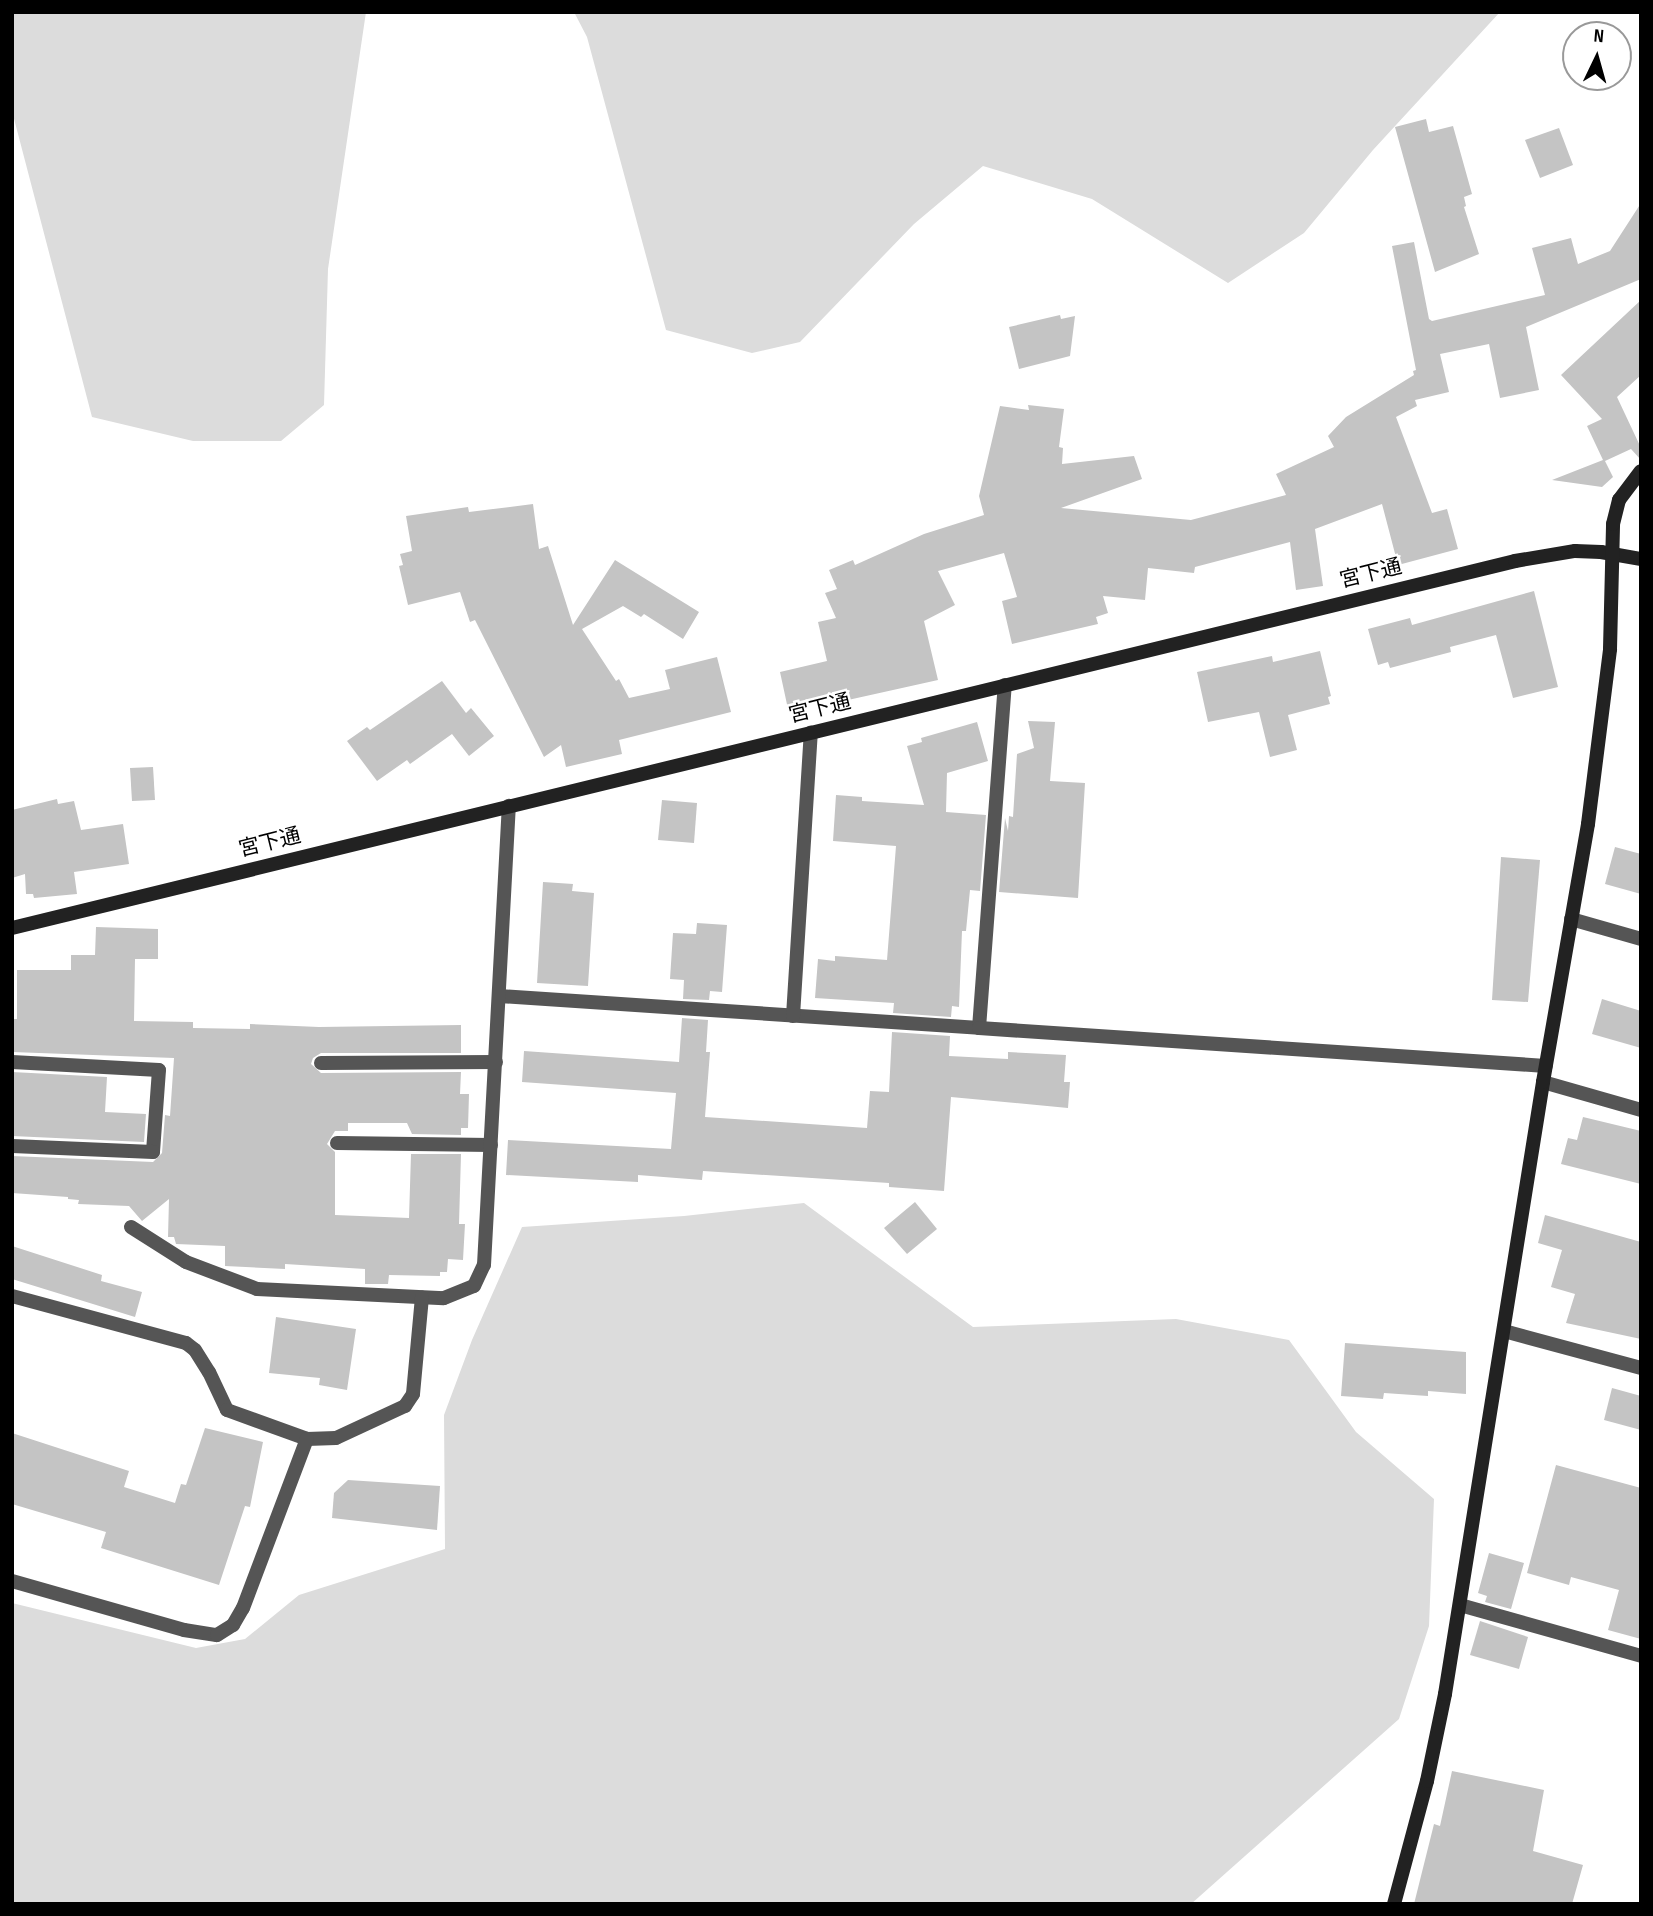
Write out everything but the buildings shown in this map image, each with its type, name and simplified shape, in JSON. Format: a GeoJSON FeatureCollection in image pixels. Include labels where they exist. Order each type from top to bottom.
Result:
{"type":"FeatureCollection","features":[{"type":"Feature","properties":{"kind":"street"},"geometry":{"type":"LineString","coordinates":[[1394,1904],[1437,1738],[1571,919],[1606,694],[1615,512],[1626,488],[1641,471]]}},
{"type":"Feature","properties":{"kind":"street","name":"宮下通"},"geometry":{"type":"LineString","coordinates":[[12,928],[1515,561],[1575,551],[1613,553],[1641,559]]}},
{"type":"Feature","properties":{"kind":"street"},"geometry":{"type":"LineString","coordinates":[[979,1028],[1005,685]]}},
{"type":"Feature","properties":{"kind":"street"},"geometry":{"type":"LineString","coordinates":[[793,1016],[811,733]]}},
{"type":"Feature","properties":{"kind":"street"},"geometry":{"type":"LineString","coordinates":[[131,1227],[186,1262],[257,1289],[444,1298],[474,1286],[485,1265],[509,806]]}},
{"type":"Feature","properties":{"kind":"street"},"geometry":{"type":"LineString","coordinates":[[1571,919],[1641,939]]}},
{"type":"Feature","properties":{"kind":"street"},"geometry":{"type":"LineString","coordinates":[[499,996],[1546,1066]]}},
{"type":"Feature","properties":{"kind":"street"},"geometry":{"type":"LineString","coordinates":[[12,1062],[159,1070],[153,1152],[12,1146]]}},
{"type":"Feature","properties":{"kind":"street"},"geometry":{"type":"LineString","coordinates":[[321,1063],[496,1062]]}},
{"type":"Feature","properties":{"kind":"street"},"geometry":{"type":"LineString","coordinates":[[1543,1082],[1641,1111]]}},
{"type":"Feature","properties":{"kind":"street"},"geometry":{"type":"LineString","coordinates":[[337,1143],[491,1145]]}},
{"type":"Feature","properties":{"kind":"street"},"geometry":{"type":"LineString","coordinates":[[12,1296],[186,1343],[195,1350],[209,1372],[227,1410],[307,1439],[336,1438],[405,1406],[413,1394],[422,1297]]}},
{"type":"Feature","properties":{"kind":"street"},"geometry":{"type":"LineString","coordinates":[[1504,1331],[1641,1368]]}},
{"type":"Feature","properties":{"kind":"street"},"geometry":{"type":"LineString","coordinates":[[12,1581],[184,1630],[217,1635],[233,1625],[243,1608],[307,1439]]}},
{"type":"Feature","properties":{"kind":"street"},"geometry":{"type":"LineString","coordinates":[[1460,1605],[1641,1656]]}},
{"type":"Feature","properties":{"kind":"shaded area"},"geometry":{"type":"Polygon","coordinates":[[[12,12],[366,12],[328,269],[324,405],[281,441],[193,441],[92,417],[12,111],[12,12]]]}},
{"type":"Feature","properties":{"kind":"shaded area"},"geometry":{"type":"Polygon","coordinates":[[[574,12],[1500,12],[1373,150],[1304,233],[1228,283],[1092,199],[983,166],[914,224],[800,342],[752,353],[666,330],[587,37],[574,12]]]}},
{"type":"Feature","properties":{"kind":"shaded area"},"geometry":{"type":"Polygon","coordinates":[[[804,1203],[973,1327],[1176,1319],[1289,1340],[1356,1432],[1434,1499],[1429,1626],[1399,1719],[1191,1904],[12,1904],[12,1603],[196,1648],[245,1639],[299,1595],[445,1549],[444,1415],[472,1340],[522,1227],[684,1216],[804,1203]]]}}]}
